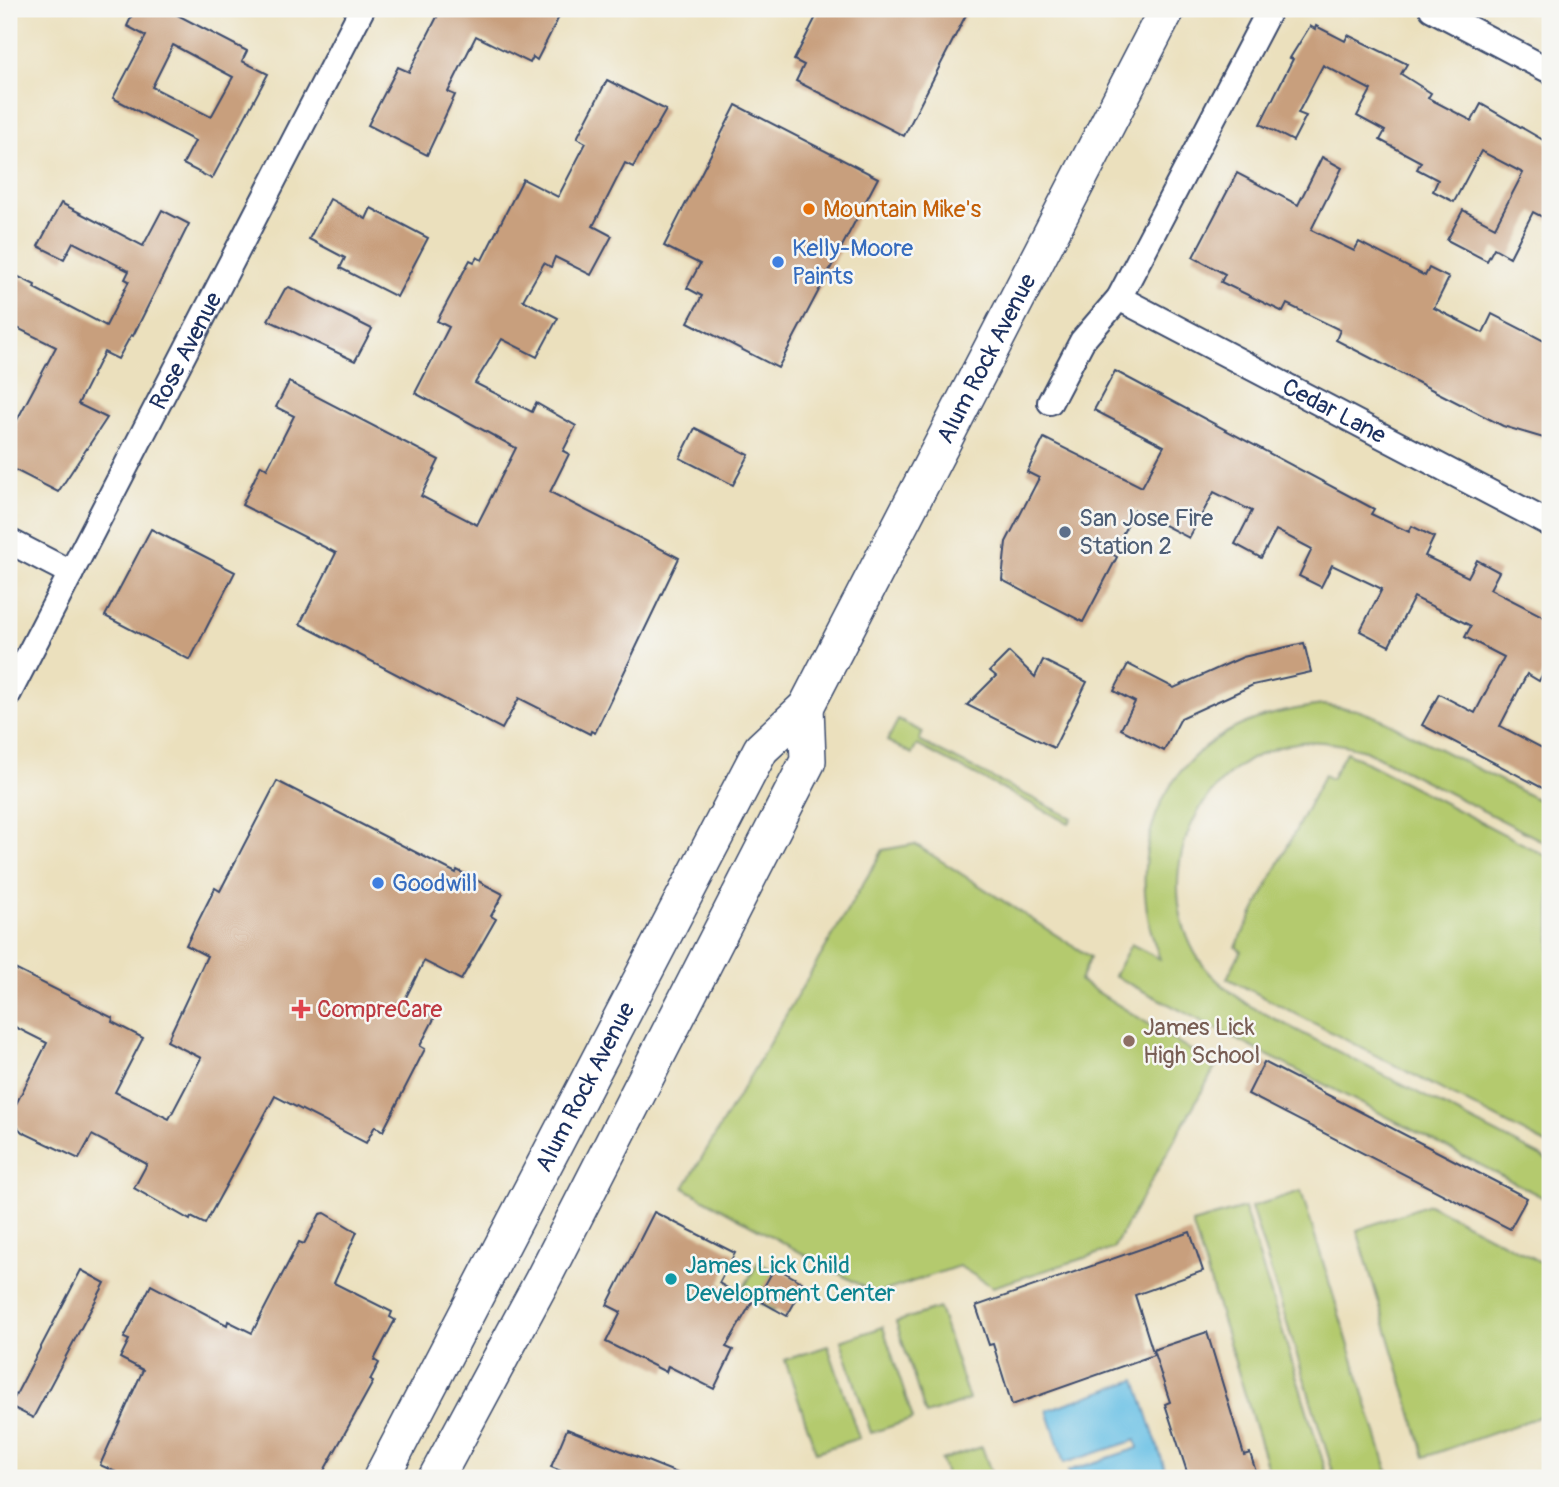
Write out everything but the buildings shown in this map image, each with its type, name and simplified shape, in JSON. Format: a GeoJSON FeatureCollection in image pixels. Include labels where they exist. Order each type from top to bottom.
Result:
{"type":"FeatureCollection","features":[{"type":"Feature","properties":{"kind":"main road","name":"Alum Rock Avenue"},"geometry":{"type":"LineString","coordinates":[[381,1478],[761,749],[806,707],[1167,9]]}},
{"type":"Feature","properties":{"kind":"main road","name":"Alum Rock Avenue"},"geometry":{"type":"LineString","coordinates":[[436,1478],[542,1281],[808,761],[806,707]]}},
{"type":"Feature","properties":{"kind":"main road"},"geometry":{"type":"LineString","coordinates":[[699,866],[708,873],[711,885],[706,907],[717,936]]}},
{"type":"Feature","properties":{"kind":"street","name":"Rose Avenue"},"geometry":{"type":"LineString","coordinates":[[9,693],[362,9]]}},
{"type":"Feature","properties":{"kind":"street"},"geometry":{"type":"LineString","coordinates":[[1050,402],[1082,341],[1119,298],[1270,9]]}},
{"type":"Feature","properties":{"kind":"street"},"geometry":{"type":"LineString","coordinates":[[1432,9],[1550,71]]}},
{"type":"Feature","properties":{"kind":"street","name":"Cedar Lane"},"geometry":{"type":"LineString","coordinates":[[1119,298],[1550,524]]}},
{"type":"Feature","properties":{"kind":"street"},"geometry":{"type":"LineString","coordinates":[[9,541],[71,573]]}},
{"type":"Feature","properties":{"kind":"green space"},"geometry":{"type":"Polygon","coordinates":[[[1323,705],[1357,710],[1381,719],[1550,806],[1550,845],[1365,750],[1334,743],[1302,742],[1267,751],[1237,768],[1212,792],[1194,820],[1182,852],[1178,886],[1182,920],[1195,953],[1212,975],[1248,1005],[1550,1161],[1550,1201],[1114,976],[1131,944],[1160,959],[1150,926],[1145,893],[1146,860],[1152,828],[1164,798],[1181,771],[1205,747],[1235,728],[1289,710],[1323,705]]]}},
{"type":"Feature","properties":{"kind":"green space"},"geometry":{"type":"Polygon","coordinates":[[[898,720],[923,732],[919,741],[1072,818],[1069,823],[917,745],[912,754],[887,741],[898,720]]]}},
{"type":"Feature","properties":{"kind":"green space"},"geometry":{"type":"Polygon","coordinates":[[[1346,752],[1550,858],[1550,1146],[1227,978],[1241,951],[1236,947],[1324,775],[1331,779],[1346,752]]]}},
{"type":"Feature","properties":{"kind":"green space"},"geometry":{"type":"Polygon","coordinates":[[[915,844],[1090,957],[1080,981],[1216,1066],[1113,1249],[993,1287],[959,1266],[876,1294],[684,1188],[883,850],[915,844]]]}},
{"type":"Feature","properties":{"kind":"green space"},"geometry":{"type":"Polygon","coordinates":[[[1301,1191],[1388,1472],[1367,1478],[1335,1478],[1251,1207],[1301,1191]]]}},
{"type":"Feature","properties":{"kind":"green space"},"geometry":{"type":"Polygon","coordinates":[[[1429,1204],[1550,1267],[1550,1413],[1425,1457],[1357,1230],[1429,1204]]]}},
{"type":"Feature","properties":{"kind":"green space"},"geometry":{"type":"Polygon","coordinates":[[[1244,1208],[1328,1478],[1271,1478],[1192,1223],[1244,1208]]]}},
{"type":"Feature","properties":{"kind":"green space"},"geometry":{"type":"Polygon","coordinates":[[[758,1262],[792,1281],[774,1311],[741,1293],[758,1262]]]}},
{"type":"Feature","properties":{"kind":"green space"},"geometry":{"type":"Polygon","coordinates":[[[939,1308],[969,1400],[926,1415],[896,1322],[939,1308]]]}},
{"type":"Feature","properties":{"kind":"green space"},"geometry":{"type":"Polygon","coordinates":[[[883,1327],[913,1419],[871,1433],[841,1341],[883,1327]]]}},
{"type":"Feature","properties":{"kind":"green space"},"geometry":{"type":"Polygon","coordinates":[[[828,1346],[859,1438],[816,1452],[785,1360],[828,1346]]]}},
{"type":"Feature","properties":{"kind":"green space"},"geometry":{"type":"Polygon","coordinates":[[[982,1447],[993,1478],[947,1478],[941,1460],[982,1447]]]}},
{"type":"Feature","properties":{"kind":"water"},"geometry":{"type":"Polygon","coordinates":[[[1136,1380],[1168,1478],[1070,1478],[1068,1471],[1138,1448],[1136,1440],[1064,1463],[1047,1410],[1136,1380]]]}},
{"type":"Feature","properties":{"kind":"place","name":"Mountain Mike's"},"geometry":{"type":"Point","coordinates":[809,209]}},
{"type":"Feature","properties":{"kind":"place","name":"Kelly-Moore Paints"},"geometry":{"type":"Point","coordinates":[778,262]}},
{"type":"Feature","properties":{"kind":"place","name":"San Jose Fire Station 2"},"geometry":{"type":"Point","coordinates":[1065,532]}},
{"type":"Feature","properties":{"kind":"place","name":"Goodwill"},"geometry":{"type":"Point","coordinates":[378,883]}},
{"type":"Feature","properties":{"kind":"place","name":"CompreCare"},"geometry":{"type":"Point","coordinates":[301,1009]}},
{"type":"Feature","properties":{"kind":"place","name":"James Lick High School"},"geometry":{"type":"Point","coordinates":[1129,1041]}},
{"type":"Feature","properties":{"kind":"place","name":"James Lick Child Development Center"},"geometry":{"type":"Point","coordinates":[671,1279]}}]}
